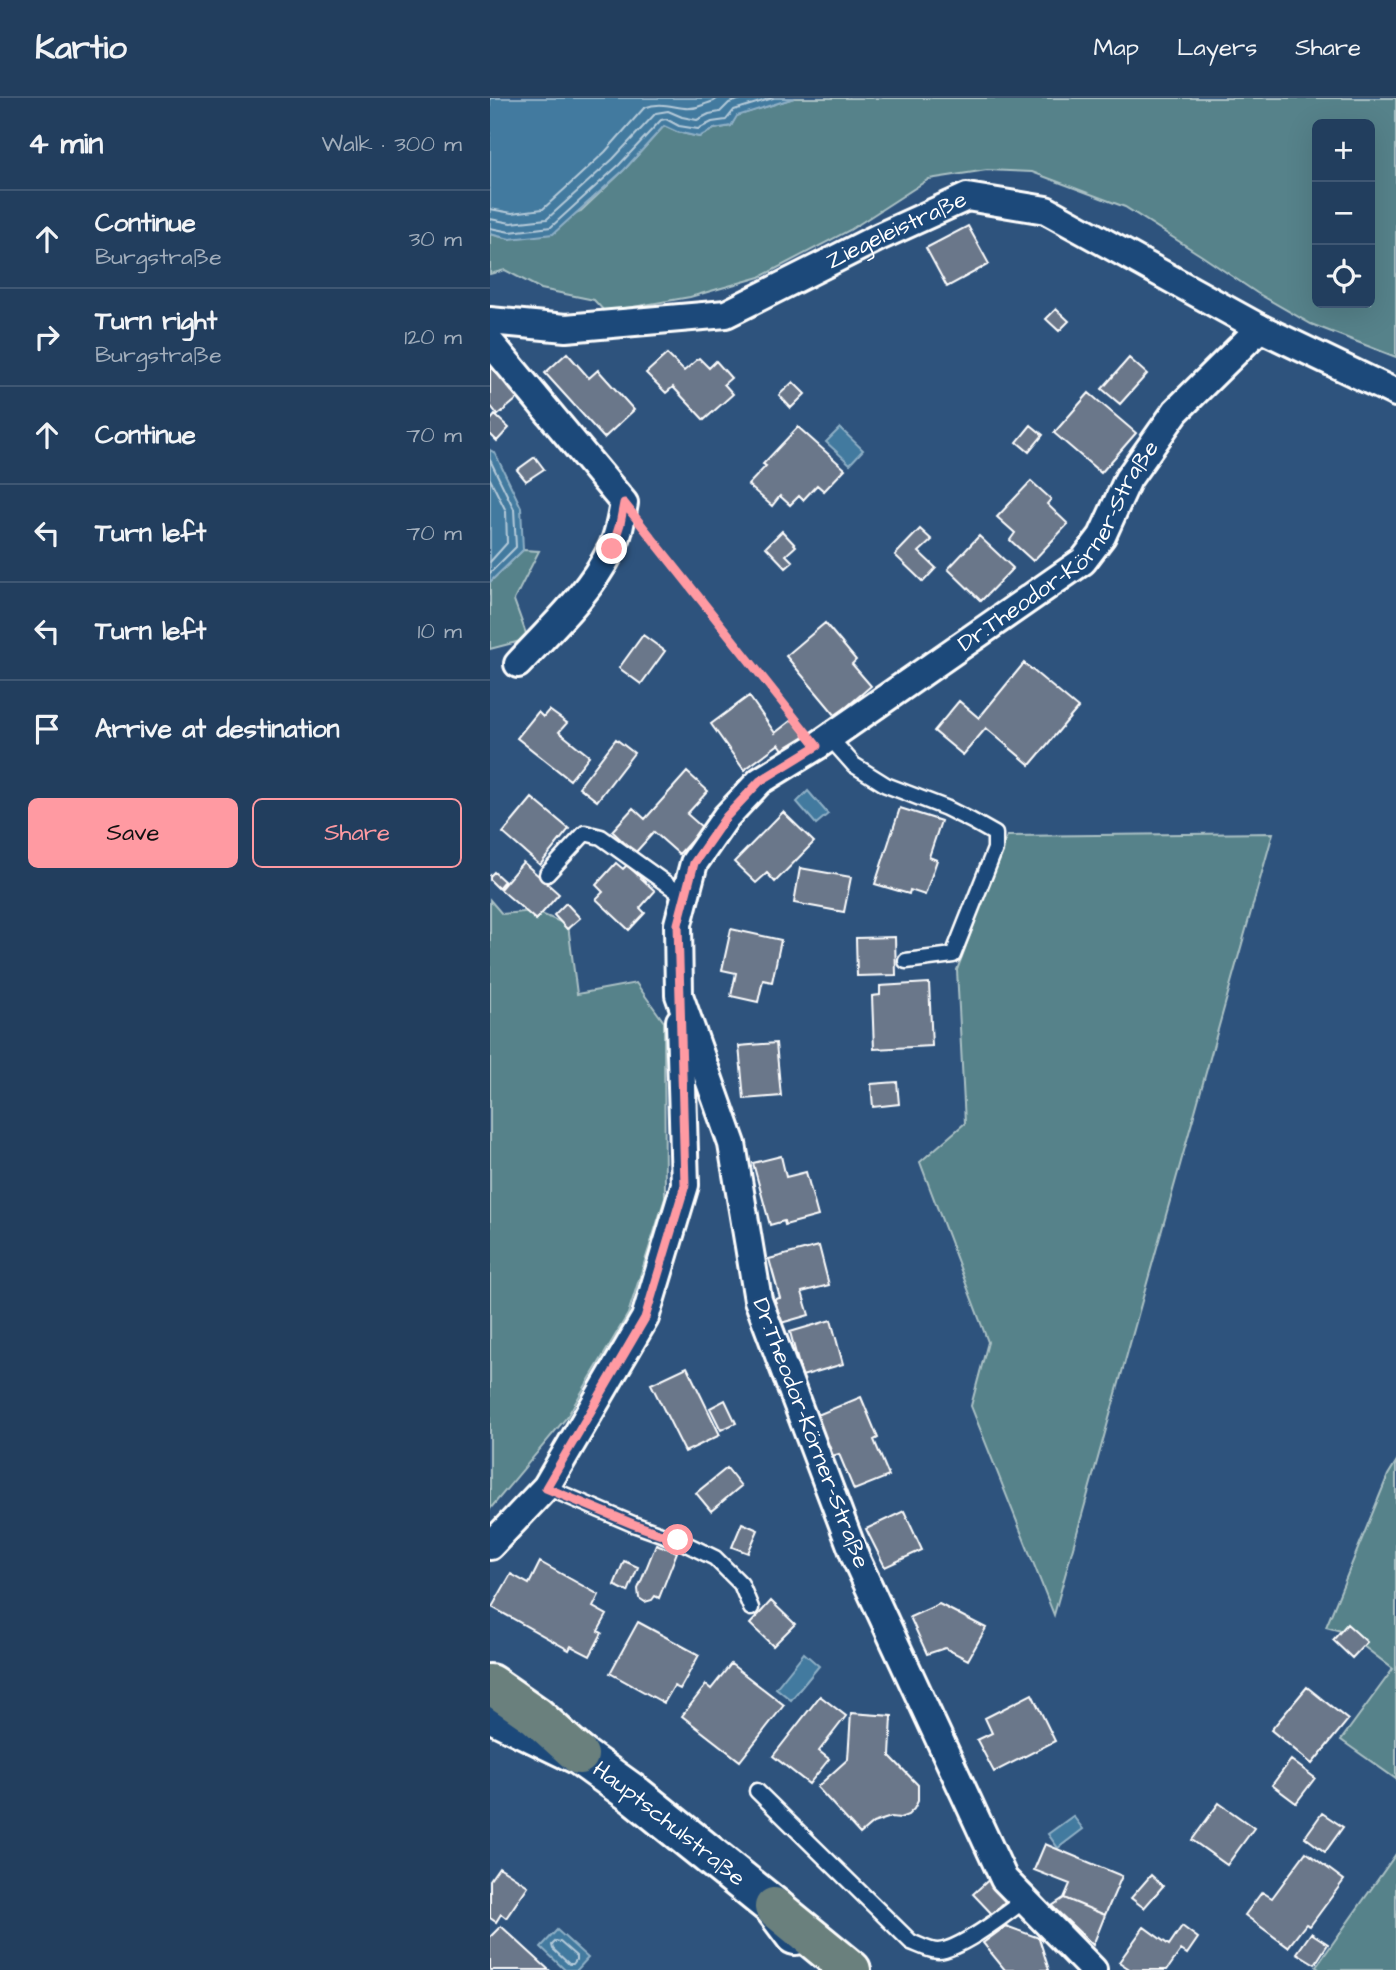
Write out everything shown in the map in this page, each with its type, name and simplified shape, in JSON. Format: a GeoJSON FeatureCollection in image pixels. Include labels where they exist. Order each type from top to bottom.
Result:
{"type":"FeatureCollection","features":[{"type":"Feature","properties":{"kind":"main road"},"geometry":{"type":"LineString","coordinates":[[490,1684],[536,1716],[579,1755]]}},
{"type":"Feature","properties":{"kind":"main road","name":"Hauptschulstraße"},"geometry":{"type":"LineString","coordinates":[[490,1712],[579,1755],[636,1796],[774,1907],[821,1970]]}},
{"type":"Feature","properties":{"kind":"main road"},"geometry":{"type":"LineString","coordinates":[[774,1907],[851,1970]]}},
{"type":"Feature","properties":{"kind":"street","name":"Ziegeleistraße"},"geometry":{"type":"LineString","coordinates":[[490,321],[566,328],[726,314],[879,237],[967,197],[1046,211],[1260,328],[1396,393]]}},
{"type":"Feature","properties":{"kind":"street","name":"Dr.Theodor-Körner-Straße"},"geometry":{"type":"LineString","coordinates":[[1094,1970],[1004,1879],[856,1559],[758,1300],[732,1144],[679,995],[678,924],[694,863],[726,817],[760,781],[824,742],[1083,561],[1102,536],[1128,479],[1176,411],[1260,328]]}},
{"type":"Feature","properties":{"kind":"street"},"geometry":{"type":"LineString","coordinates":[[490,342],[624,503],[612,549],[590,585],[518,664]]}},
{"type":"Feature","properties":{"kind":"street"},"geometry":{"type":"LineString","coordinates":[[490,1546],[546,1488],[645,1318],[685,1185],[679,995]]}},
{"type":"Feature","properties":{"kind":"lane"},"geometry":{"type":"LineString","coordinates":[[824,742],[886,785],[946,808],[995,834],[995,849],[953,956],[906,961]]}},
{"type":"Feature","properties":{"kind":"lane"},"geometry":{"type":"LineString","coordinates":[[547,874],[585,833],[601,837],[685,897]]}},
{"type":"Feature","properties":{"kind":"lane"},"geometry":{"type":"LineString","coordinates":[[546,1488],[678,1540],[715,1558],[741,1584],[751,1608]]}},
{"type":"Feature","properties":{"kind":"lane"},"geometry":{"type":"LineString","coordinates":[[757,1791],[911,1942],[935,1951],[955,1947],[1025,1900]]}},
{"type":"Feature","properties":{"kind":"path"},"geometry":{"type":"LineString","coordinates":[[624,503],[824,742]]}},
{"type":"Feature","properties":{"kind":"green space"},"geometry":{"type":"Polygon","coordinates":[[[794,98],[1396,98],[1396,357],[1311,324],[1257,293],[1125,207],[1032,172],[987,170],[929,179],[850,230],[760,277],[690,297],[605,312],[594,300],[541,289],[505,270],[490,274],[490,234],[510,239],[581,211],[624,170],[664,126],[699,137],[714,129],[731,126],[736,116],[794,98]]]}},
{"type":"Feature","properties":{"kind":"green space"},"geometry":{"type":"Polygon","coordinates":[[[523,550],[539,551],[514,600],[528,639],[490,649],[490,582],[523,550]]]}},
{"type":"Feature","properties":{"kind":"green space"},"geometry":{"type":"Polygon","coordinates":[[[1273,833],[1054,1615],[971,1406],[988,1342],[920,1162],[965,1123],[957,970],[1007,836],[1273,833]]]}},
{"type":"Feature","properties":{"kind":"green space"},"geometry":{"type":"Polygon","coordinates":[[[490,900],[502,914],[534,911],[568,925],[577,994],[636,983],[664,1022],[665,1198],[628,1314],[567,1417],[490,1509],[490,900]]]}},
{"type":"Feature","properties":{"kind":"green space"},"geometry":{"type":"Polygon","coordinates":[[[1396,1462],[1396,1779],[1341,1740],[1393,1669],[1345,1632],[1326,1627],[1388,1475],[1396,1462]]]}},
{"type":"Feature","properties":{"kind":"green space"},"geometry":{"type":"Polygon","coordinates":[[[1396,1854],[1396,1970],[1320,1970],[1316,1967],[1396,1854]]]}},
{"type":"Feature","properties":{"kind":"water"},"geometry":{"type":"Polygon","coordinates":[[[490,98],[794,98],[737,116],[731,126],[714,129],[699,137],[664,126],[624,170],[553,234],[510,239],[490,234],[490,98]]]}},
{"type":"Feature","properties":{"kind":"water"},"geometry":{"type":"Polygon","coordinates":[[[840,428],[863,450],[850,464],[826,442],[840,428]]]}},
{"type":"Feature","properties":{"kind":"water"},"geometry":{"type":"Polygon","coordinates":[[[490,450],[495,453],[521,507],[523,550],[490,582],[490,450]]]}},
{"type":"Feature","properties":{"kind":"water"},"geometry":{"type":"Polygon","coordinates":[[[808,791],[828,814],[816,824],[797,802],[808,791]]]}},
{"type":"Feature","properties":{"kind":"water"},"geometry":{"type":"Polygon","coordinates":[[[804,1653],[819,1666],[791,1700],[776,1688],[804,1653]]]}},
{"type":"Feature","properties":{"kind":"water"},"geometry":{"type":"Polygon","coordinates":[[[1073,1816],[1083,1829],[1058,1848],[1048,1834],[1073,1816]]]}},
{"type":"Feature","properties":{"kind":"water"},"geometry":{"type":"Polygon","coordinates":[[[557,1930],[588,1958],[577,1970],[565,1970],[541,1947],[557,1930]]]}},
{"type":"Feature","properties":{"kind":"building"},"geometry":{"type":"Polygon","coordinates":[[[968,226],[989,264],[947,287],[926,248],[968,226]]]}},
{"type":"Feature","properties":{"kind":"building"},"geometry":{"type":"Polygon","coordinates":[[[1056,309],[1069,321],[1059,331],[1046,319],[1056,309]]]}},
{"type":"Feature","properties":{"kind":"building"},"geometry":{"type":"Polygon","coordinates":[[[567,353],[589,378],[598,370],[634,410],[604,438],[545,373],[567,353]]]}},
{"type":"Feature","properties":{"kind":"building"},"geometry":{"type":"Polygon","coordinates":[[[667,354],[684,371],[699,358],[709,368],[716,361],[731,378],[724,384],[733,394],[704,420],[673,387],[666,393],[646,373],[667,354]]]}},
{"type":"Feature","properties":{"kind":"building"},"geometry":{"type":"Polygon","coordinates":[[[1129,358],[1147,374],[1120,404],[1102,389],[1129,358]]]}},
{"type":"Feature","properties":{"kind":"building"},"geometry":{"type":"Polygon","coordinates":[[[490,362],[523,394],[498,415],[490,405],[490,362]]]}},
{"type":"Feature","properties":{"kind":"building"},"geometry":{"type":"Polygon","coordinates":[[[793,382],[805,394],[791,408],[779,395],[793,382]]]}},
{"type":"Feature","properties":{"kind":"building"},"geometry":{"type":"Polygon","coordinates":[[[1089,393],[1136,433],[1101,473],[1054,433],[1089,393]]]}},
{"type":"Feature","properties":{"kind":"building"},"geometry":{"type":"Polygon","coordinates":[[[495,415],[509,428],[497,441],[490,434],[490,421],[495,415]]]}},
{"type":"Feature","properties":{"kind":"building"},"geometry":{"type":"Polygon","coordinates":[[[1031,425],[1043,435],[1029,452],[1017,442],[1031,425]]]}},
{"type":"Feature","properties":{"kind":"building"},"geometry":{"type":"Polygon","coordinates":[[[798,427],[845,469],[824,491],[817,485],[803,500],[799,496],[790,505],[780,496],[772,506],[748,485],[766,466],[763,464],[798,427]]]}},
{"type":"Feature","properties":{"kind":"building"},"geometry":{"type":"Polygon","coordinates":[[[535,457],[544,469],[526,481],[517,470],[535,457]]]}},
{"type":"Feature","properties":{"kind":"building"},"geometry":{"type":"Polygon","coordinates":[[[1031,481],[1051,499],[1047,504],[1068,524],[1033,561],[1010,540],[1015,533],[997,517],[1031,481]]]}},
{"type":"Feature","properties":{"kind":"building"},"geometry":{"type":"Polygon","coordinates":[[[920,529],[932,540],[919,552],[936,568],[923,582],[895,555],[920,529]]]}},
{"type":"Feature","properties":{"kind":"building"},"geometry":{"type":"Polygon","coordinates":[[[782,531],[796,546],[786,555],[793,562],[786,568],[766,547],[782,531]]]}},
{"type":"Feature","properties":{"kind":"building"},"geometry":{"type":"Polygon","coordinates":[[[979,536],[1013,568],[981,601],[948,569],[979,536]]]}},
{"type":"Feature","properties":{"kind":"building"},"geometry":{"type":"Polygon","coordinates":[[[825,623],[856,660],[852,664],[871,686],[836,716],[786,656],[825,623]]]}},
{"type":"Feature","properties":{"kind":"building"},"geometry":{"type":"Polygon","coordinates":[[[643,635],[665,651],[641,684],[619,668],[643,635]]]}},
{"type":"Feature","properties":{"kind":"building"},"geometry":{"type":"Polygon","coordinates":[[[1024,663],[1078,708],[1030,765],[986,728],[963,755],[934,731],[959,701],[979,718],[1024,663]]]}},
{"type":"Feature","properties":{"kind":"building"},"geometry":{"type":"Polygon","coordinates":[[[749,696],[775,733],[793,719],[810,742],[789,758],[779,744],[744,770],[711,724],[749,696]]]}},
{"type":"Feature","properties":{"kind":"building"},"geometry":{"type":"Polygon","coordinates":[[[549,710],[567,723],[559,732],[589,756],[570,780],[517,738],[538,712],[543,717],[549,710]]]}},
{"type":"Feature","properties":{"kind":"building"},"geometry":{"type":"Polygon","coordinates":[[[616,739],[634,753],[597,801],[579,787],[616,739]]]}},
{"type":"Feature","properties":{"kind":"building"},"geometry":{"type":"Polygon","coordinates":[[[687,772],[708,791],[687,814],[703,828],[679,854],[654,832],[635,853],[612,831],[633,808],[645,819],[687,772]]]}},
{"type":"Feature","properties":{"kind":"building"},"geometry":{"type":"Polygon","coordinates":[[[532,798],[569,829],[540,865],[503,833],[532,798]]]}},
{"type":"Feature","properties":{"kind":"building"},"geometry":{"type":"Polygon","coordinates":[[[900,808],[941,821],[929,857],[937,860],[925,895],[910,890],[909,894],[875,884],[900,808]]]}},
{"type":"Feature","properties":{"kind":"building"},"geometry":{"type":"Polygon","coordinates":[[[783,812],[814,842],[775,882],[767,873],[756,883],[734,862],[783,812]]]}},
{"type":"Feature","properties":{"kind":"building"},"geometry":{"type":"Polygon","coordinates":[[[523,862],[559,894],[536,920],[500,889],[523,862]]]}},
{"type":"Feature","properties":{"kind":"building"},"geometry":{"type":"Polygon","coordinates":[[[616,863],[623,869],[627,865],[655,891],[640,908],[645,913],[629,930],[596,899],[603,892],[596,885],[616,863]]]}},
{"type":"Feature","properties":{"kind":"building"},"geometry":{"type":"Polygon","coordinates":[[[800,868],[851,877],[844,912],[794,903],[800,868]]]}},
{"type":"Feature","properties":{"kind":"building"},"geometry":{"type":"Polygon","coordinates":[[[494,872],[504,881],[498,888],[490,880],[494,872]]]}},
{"type":"Feature","properties":{"kind":"building"},"geometry":{"type":"Polygon","coordinates":[[[566,903],[580,918],[567,929],[554,915],[566,903]]]}},
{"type":"Feature","properties":{"kind":"building"},"geometry":{"type":"Polygon","coordinates":[[[731,929],[781,940],[772,982],[763,980],[758,1002],[731,996],[736,973],[722,970],[731,929]]]}},
{"type":"Feature","properties":{"kind":"building"},"geometry":{"type":"Polygon","coordinates":[[[895,937],[896,975],[857,976],[856,938],[895,937]]]}},
{"type":"Feature","properties":{"kind":"building"},"geometry":{"type":"Polygon","coordinates":[[[929,983],[932,1046],[874,1049],[872,996],[880,995],[880,986],[929,983]]]}},
{"type":"Feature","properties":{"kind":"building"},"geometry":{"type":"Polygon","coordinates":[[[776,1043],[781,1096],[744,1099],[739,1046],[776,1043]]]}},
{"type":"Feature","properties":{"kind":"building"},"geometry":{"type":"Polygon","coordinates":[[[897,1082],[899,1104],[873,1107],[871,1084],[897,1082]]]}},
{"type":"Feature","properties":{"kind":"building"},"geometry":{"type":"Polygon","coordinates":[[[781,1156],[786,1177],[806,1172],[818,1216],[785,1225],[784,1221],[770,1225],[753,1163],[781,1156]]]}},
{"type":"Feature","properties":{"kind":"building"},"geometry":{"type":"Polygon","coordinates":[[[819,1246],[829,1285],[802,1292],[809,1315],[781,1323],[775,1299],[780,1298],[769,1259],[819,1246]]]}},
{"type":"Feature","properties":{"kind":"building"},"geometry":{"type":"Polygon","coordinates":[[[831,1320],[843,1364],[802,1376],[790,1332],[831,1320]]]}},
{"type":"Feature","properties":{"kind":"building"},"geometry":{"type":"Polygon","coordinates":[[[687,1367],[720,1435],[685,1452],[651,1384],[687,1367]]]}},
{"type":"Feature","properties":{"kind":"building"},"geometry":{"type":"Polygon","coordinates":[[[861,1397],[878,1438],[874,1440],[889,1476],[854,1490],[839,1454],[832,1456],[815,1416],[861,1397]]]}},
{"type":"Feature","properties":{"kind":"building"},"geometry":{"type":"Polygon","coordinates":[[[725,1400],[736,1423],[721,1430],[710,1408],[725,1400]]]}},
{"type":"Feature","properties":{"kind":"building"},"geometry":{"type":"Polygon","coordinates":[[[727,1468],[741,1486],[711,1511],[696,1493],[727,1468]]]}},
{"type":"Feature","properties":{"kind":"building"},"geometry":{"type":"Polygon","coordinates":[[[904,1511],[922,1550],[885,1567],[866,1529],[904,1511]]]}},
{"type":"Feature","properties":{"kind":"building"},"geometry":{"type":"Polygon","coordinates":[[[742,1523],[758,1530],[748,1553],[732,1547],[742,1523]]]}},
{"type":"Feature","properties":{"kind":"building"},"geometry":{"type":"Polygon","coordinates":[[[656,1544],[677,1552],[659,1598],[655,1596],[645,1602],[639,1598],[638,1589],[656,1544]]]}},
{"type":"Feature","properties":{"kind":"building"},"geometry":{"type":"Polygon","coordinates":[[[624,1561],[638,1567],[628,1592],[614,1585],[624,1561]]]}},
{"type":"Feature","properties":{"kind":"building"},"geometry":{"type":"Polygon","coordinates":[[[540,1562],[599,1595],[593,1607],[607,1615],[598,1631],[602,1633],[590,1656],[571,1646],[569,1650],[492,1607],[511,1574],[529,1584],[540,1562]]]}},
{"type":"Feature","properties":{"kind":"building"},"geometry":{"type":"Polygon","coordinates":[[[771,1601],[795,1624],[773,1646],[750,1624],[771,1601]]]}},
{"type":"Feature","properties":{"kind":"building"},"geometry":{"type":"Polygon","coordinates":[[[939,1604],[986,1628],[968,1660],[945,1648],[927,1654],[910,1617],[939,1604]]]}},
{"type":"Feature","properties":{"kind":"building"},"geometry":{"type":"Polygon","coordinates":[[[638,1622],[699,1655],[680,1689],[674,1686],[664,1703],[610,1673],[638,1622]]]}},
{"type":"Feature","properties":{"kind":"building"},"geometry":{"type":"Polygon","coordinates":[[[1347,1624],[1367,1642],[1352,1658],[1333,1640],[1347,1624]]]}},
{"type":"Feature","properties":{"kind":"building"},"geometry":{"type":"Polygon","coordinates":[[[731,1664],[784,1705],[740,1761],[682,1716],[706,1685],[711,1689],[731,1664]]]}},
{"type":"Feature","properties":{"kind":"building"},"geometry":{"type":"Polygon","coordinates":[[[1307,1687],[1348,1720],[1312,1764],[1271,1730],[1307,1687]]]}},
{"type":"Feature","properties":{"kind":"building"},"geometry":{"type":"Polygon","coordinates":[[[1032,1694],[1055,1741],[994,1772],[977,1740],[992,1733],[985,1718],[1032,1694]]]}},
{"type":"Feature","properties":{"kind":"building"},"geometry":{"type":"Polygon","coordinates":[[[820,1696],[846,1716],[819,1751],[829,1759],[809,1784],[773,1756],[820,1696]]]}},
{"type":"Feature","properties":{"kind":"building"},"geometry":{"type":"Polygon","coordinates":[[[851,1713],[892,1716],[890,1756],[918,1785],[918,1801],[908,1815],[873,1823],[860,1834],[817,1787],[848,1759],[851,1713]]]}},
{"type":"Feature","properties":{"kind":"building"},"geometry":{"type":"Polygon","coordinates":[[[1291,1760],[1315,1778],[1296,1803],[1272,1785],[1291,1760]]]}},
{"type":"Feature","properties":{"kind":"building"},"geometry":{"type":"Polygon","coordinates":[[[1219,1803],[1254,1828],[1227,1865],[1192,1840],[1219,1803]]]}},
{"type":"Feature","properties":{"kind":"building"},"geometry":{"type":"Polygon","coordinates":[[[1322,1813],[1343,1827],[1325,1852],[1305,1837],[1322,1813]]]}},
{"type":"Feature","properties":{"kind":"building"},"geometry":{"type":"Polygon","coordinates":[[[1045,1844],[1122,1876],[1105,1915],[1064,1898],[1070,1884],[1034,1870],[1045,1844]]]}},
{"type":"Feature","properties":{"kind":"building"},"geometry":{"type":"Polygon","coordinates":[[[1306,1852],[1344,1880],[1310,1926],[1306,1924],[1288,1947],[1245,1915],[1262,1892],[1272,1898],[1306,1852]]]}},
{"type":"Feature","properties":{"kind":"building"},"geometry":{"type":"Polygon","coordinates":[[[499,1867],[528,1886],[506,1918],[501,1914],[496,1922],[490,1918],[490,1880],[499,1867]]]}},
{"type":"Feature","properties":{"kind":"building"},"geometry":{"type":"Polygon","coordinates":[[[1151,1875],[1163,1886],[1144,1908],[1131,1898],[1151,1875]]]}},
{"type":"Feature","properties":{"kind":"building"},"geometry":{"type":"Polygon","coordinates":[[[993,1876],[1012,1895],[992,1914],[973,1894],[993,1876]]]}},
{"type":"Feature","properties":{"kind":"building"},"geometry":{"type":"Polygon","coordinates":[[[1064,1898],[1105,1915],[1093,1945],[1052,1906],[1064,1898]]]}},
{"type":"Feature","properties":{"kind":"building"},"geometry":{"type":"Polygon","coordinates":[[[501,1926],[549,1970],[490,1970],[490,1937],[501,1926]]]}},
{"type":"Feature","properties":{"kind":"building"},"geometry":{"type":"Polygon","coordinates":[[[1006,1926],[1039,1938],[1049,1970],[1005,1970],[983,1943],[1006,1926]]]}},
{"type":"Feature","properties":{"kind":"building"},"geometry":{"type":"Polygon","coordinates":[[[1182,1926],[1198,1938],[1187,1954],[1181,1950],[1167,1970],[1131,1970],[1119,1962],[1144,1927],[1169,1945],[1182,1926]]]}},
{"type":"Feature","properties":{"kind":"building"},"geometry":{"type":"Polygon","coordinates":[[[1311,1933],[1328,1944],[1315,1964],[1297,1953],[1311,1933]]]}},
{"type":"Feature","properties":{"kind":"route"},"geometry":{"type":"LineString","coordinates":[[612,549],[624,503],[817,746],[760,781],[726,817],[694,863],[678,924],[685,1185],[645,1318],[546,1488],[678,1540]]}}]}
